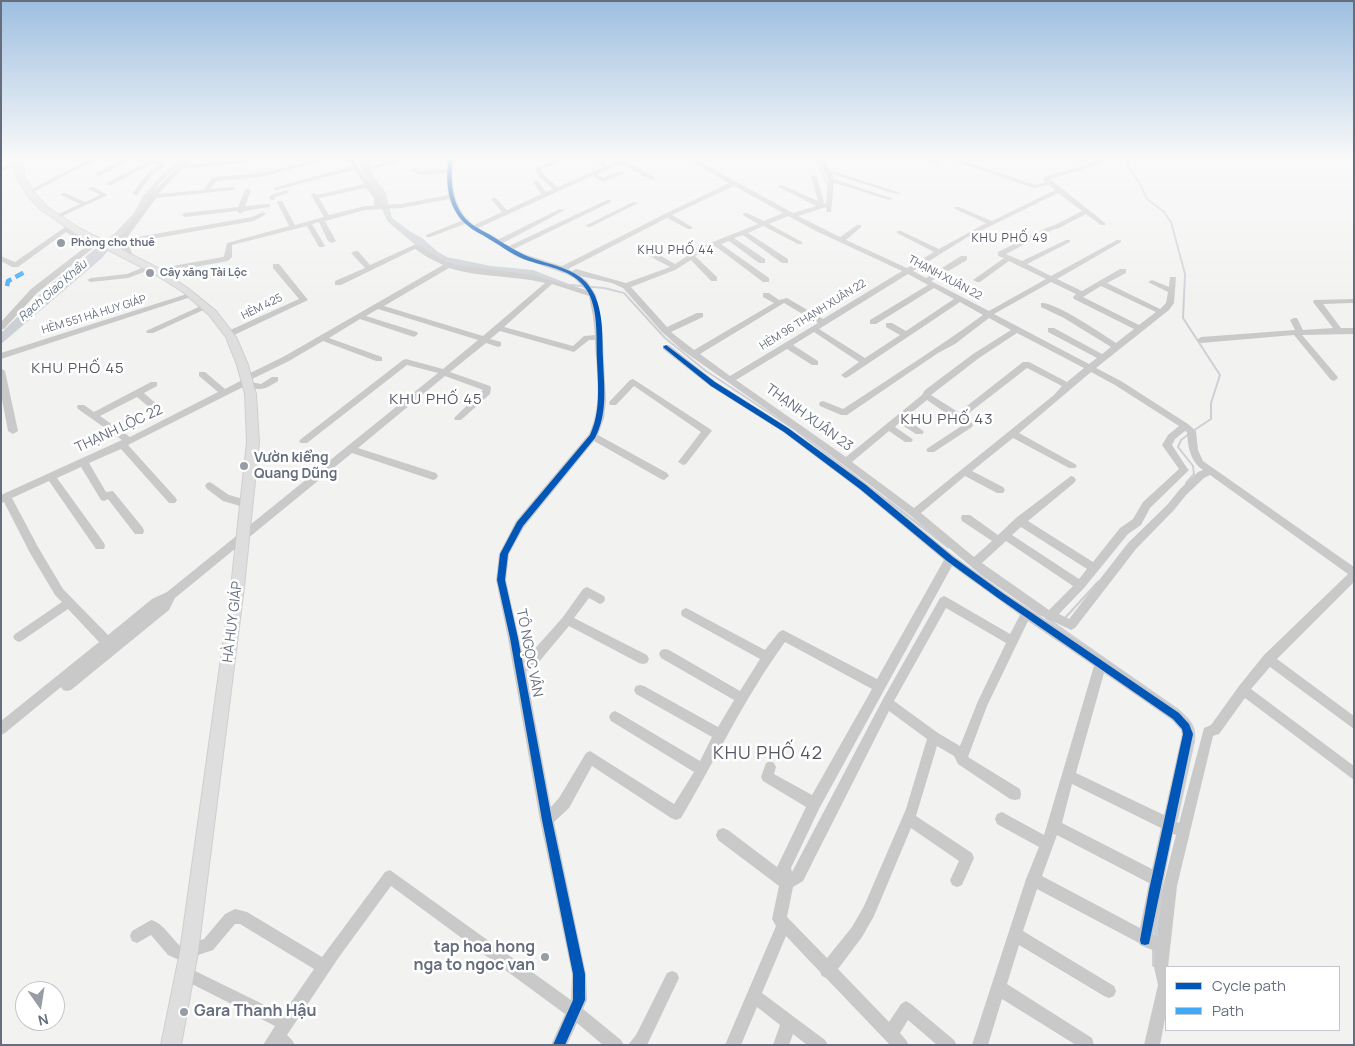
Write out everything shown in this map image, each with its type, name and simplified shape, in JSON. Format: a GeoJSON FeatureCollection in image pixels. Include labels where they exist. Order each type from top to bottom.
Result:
{"type":"FeatureCollection","features":[{"type":"Feature","properties":{"kind":"main road"},"geometry":{"type":"LineString","coordinates":[[43,207],[70,226]]}},
{"type":"Feature","properties":{"kind":"main road","name":"HÀ HUY GIÁP"},"geometry":{"type":"LineString","coordinates":[[70,226],[101,242],[125,250],[192,295],[206,308],[229,334],[247,381],[254,414],[244,536],[211,801],[185,973],[171,1045]]}},
{"type":"Feature","properties":{"kind":"street"},"geometry":{"type":"LineString","coordinates":[[56,217],[79,207]]}},
{"type":"Feature","properties":{"kind":"street"},"geometry":{"type":"LineString","coordinates":[[146,207],[122,238],[125,250],[254,219],[263,214]]}},
{"type":"Feature","properties":{"kind":"street"},"geometry":{"type":"LineString","coordinates":[[185,215],[257,207]]}},
{"type":"Feature","properties":{"kind":"street"},"geometry":{"type":"LineString","coordinates":[[282,207],[292,226]]}},
{"type":"Feature","properties":{"kind":"street"},"geometry":{"type":"LineString","coordinates":[[319,207],[332,241]]}},
{"type":"Feature","properties":{"kind":"street"},"geometry":{"type":"LineString","coordinates":[[91,280],[225,259],[228,257],[229,244],[324,218],[379,207],[394,207]]}},
{"type":"Feature","properties":{"kind":"street"},"geometry":{"type":"LineString","coordinates":[[456,207],[459,214],[466,222],[524,257],[626,286],[675,267],[689,260],[693,253],[763,224],[792,214],[825,207]]}},
{"type":"Feature","properties":{"kind":"street"},"geometry":{"type":"LineString","coordinates":[[501,207],[506,213]]}},
{"type":"Feature","properties":{"kind":"street"},"geometry":{"type":"LineString","coordinates":[[474,227],[519,207]]}},
{"type":"Feature","properties":{"kind":"street"},"geometry":{"type":"LineString","coordinates":[[509,249],[597,207]]}},
{"type":"Feature","properties":{"kind":"street"},"geometry":{"type":"LineString","coordinates":[[588,226],[627,207]]}},
{"type":"Feature","properties":{"kind":"street"},"geometry":{"type":"LineString","coordinates":[[565,268],[684,207]]}},
{"type":"Feature","properties":{"kind":"street","name":"THẠNH XUÂN 22"},"geometry":{"type":"LineString","coordinates":[[779,207],[820,231],[907,271],[1091,368],[1185,426]]}},
{"type":"Feature","properties":{"kind":"street","name":"HẺM 96 THẠNH XUÂN 22"},"geometry":{"type":"LineString","coordinates":[[731,378],[907,271],[1025,207]]}},
{"type":"Feature","properties":{"kind":"street"},"geometry":{"type":"LineString","coordinates":[[1081,207],[1103,224]]}},
{"type":"Feature","properties":{"kind":"street"},"geometry":{"type":"LineString","coordinates":[[235,223],[242,208]]}},
{"type":"Feature","properties":{"kind":"street"},"geometry":{"type":"LineString","coordinates":[[957,208],[991,224]]}},
{"type":"Feature","properties":{"kind":"street"},"geometry":{"type":"LineString","coordinates":[[499,242],[562,210]]}},
{"type":"Feature","properties":{"kind":"street"},"geometry":{"type":"LineString","coordinates":[[1081,294],[1001,254],[1087,211]]}},
{"type":"Feature","properties":{"kind":"street"},"geometry":{"type":"LineString","coordinates":[[745,214],[800,243]]}},
{"type":"Feature","properties":{"kind":"street"},"geometry":{"type":"LineString","coordinates":[[667,215],[690,228]]}},
{"type":"Feature","properties":{"kind":"street"},"geometry":{"type":"LineString","coordinates":[[575,218],[596,231]]}},
{"type":"Feature","properties":{"kind":"street"},"geometry":{"type":"LineString","coordinates":[[308,222],[321,246]]}},
{"type":"Feature","properties":{"kind":"street"},"geometry":{"type":"LineString","coordinates":[[428,236],[466,222]]}},
{"type":"Feature","properties":{"kind":"street"},"geometry":{"type":"LineString","coordinates":[[15,265],[70,226]]}},
{"type":"Feature","properties":{"kind":"street"},"geometry":{"type":"LineString","coordinates":[[1,327],[34,291],[93,245],[69,232],[70,226]]}},
{"type":"Feature","properties":{"kind":"street"},"geometry":{"type":"LineString","coordinates":[[841,240],[859,226]]}},
{"type":"Feature","properties":{"kind":"street"},"geometry":{"type":"LineString","coordinates":[[743,232],[785,261]]}},
{"type":"Feature","properties":{"kind":"street"},"geometry":{"type":"LineString","coordinates":[[899,232],[940,252]]}},
{"type":"Feature","properties":{"kind":"street"},"geometry":{"type":"LineString","coordinates":[[729,238],[762,261]]}},
{"type":"Feature","properties":{"kind":"street"},"geometry":{"type":"LineString","coordinates":[[1022,264],[1068,241]]}},
{"type":"Feature","properties":{"kind":"street"},"geometry":{"type":"LineString","coordinates":[[823,404],[844,413],[934,352],[952,342],[989,314],[1050,278],[1119,242]]}},
{"type":"Feature","properties":{"kind":"street"},"geometry":{"type":"LineString","coordinates":[[716,244],[766,280]]}},
{"type":"Feature","properties":{"kind":"street"},"geometry":{"type":"LineString","coordinates":[[338,283],[416,246],[429,257],[460,270],[526,276],[591,292]]}},
{"type":"Feature","properties":{"kind":"street"},"geometry":{"type":"LineString","coordinates":[[639,247],[675,267]]}},
{"type":"Feature","properties":{"kind":"street"},"geometry":{"type":"LineString","coordinates":[[355,253],[369,268]]}},
{"type":"Feature","properties":{"kind":"street"},"geometry":{"type":"LineString","coordinates":[[691,256],[714,278]]}},
{"type":"Feature","properties":{"kind":"street"},"geometry":{"type":"LineString","coordinates":[[926,281],[964,258]]}},
{"type":"Feature","properties":{"kind":"street"},"geometry":{"type":"LineString","coordinates":[[977,280],[1008,258]]}},
{"type":"Feature","properties":{"kind":"street"},"geometry":{"type":"LineString","coordinates":[[3,260],[25,272]]}},
{"type":"Feature","properties":{"kind":"street","name":"HẺM 425"},"geometry":{"type":"LineString","coordinates":[[229,334],[304,300],[276,266]]}},
{"type":"Feature","properties":{"kind":"street","name":"THẠNH LỘC 22"},"geometry":{"type":"LineString","coordinates":[[3,496],[125,442],[224,393],[447,266]]}},
{"type":"Feature","properties":{"kind":"street"},"geometry":{"type":"LineString","coordinates":[[565,268],[581,279],[591,292]]}},
{"type":"Feature","properties":{"kind":"street"},"geometry":{"type":"LineString","coordinates":[[1123,271],[1078,297],[1139,328]]}},
{"type":"Feature","properties":{"kind":"street"},"geometry":{"type":"LineString","coordinates":[[914,513],[1161,312],[1170,303],[1173,279]]}},
{"type":"Feature","properties":{"kind":"street"},"geometry":{"type":"LineString","coordinates":[[1,729],[156,602],[171,595],[244,536],[498,328],[550,282]]}},
{"type":"Feature","properties":{"kind":"street"},"geometry":{"type":"LineString","coordinates":[[1152,282],[1172,291]]}},
{"type":"Feature","properties":{"kind":"street"},"geometry":{"type":"LineString","coordinates":[[1100,283],[1161,312]]}},
{"type":"Feature","properties":{"kind":"street"},"geometry":{"type":"LineString","coordinates":[[873,322],[934,285]]}},
{"type":"Feature","properties":{"kind":"street","name":"THẠNH XUÂN 23"},"geometry":{"type":"LineString","coordinates":[[626,286],[666,331],[684,348],[731,378],[846,462],[914,513],[985,572],[1043,612],[1071,626],[1132,546],[1201,475],[1210,471]]}},
{"type":"Feature","properties":{"kind":"street","name":"TÔ NGỌC VÂN"},"geometry":{"type":"LineString","coordinates":[[559,1045],[579,1000],[579,974],[547,820],[520,668],[501,580],[504,554],[520,524],[593,436],[601,418],[599,337],[591,292]]}},
{"type":"Feature","properties":{"kind":"street","name":"HẺM 551 HÀ HUY GIÁP"},"geometry":{"type":"LineString","coordinates":[[1,356],[192,295]]}},
{"type":"Feature","properties":{"kind":"street"},"geometry":{"type":"LineString","coordinates":[[766,296],[824,323]]}},
{"type":"Feature","properties":{"kind":"street"},"geometry":{"type":"LineString","coordinates":[[845,375],[960,299]]}},
{"type":"Feature","properties":{"kind":"street"},"geometry":{"type":"LineString","coordinates":[[1336,330],[1337,327],[1317,302],[1352,301]]}},
{"type":"Feature","properties":{"kind":"street"},"geometry":{"type":"LineString","coordinates":[[694,354],[782,302]]}},
{"type":"Feature","properties":{"kind":"street"},"geometry":{"type":"LineString","coordinates":[[1044,305],[1067,316],[1117,347]]}},
{"type":"Feature","properties":{"kind":"street"},"geometry":{"type":"LineString","coordinates":[[376,306],[498,344]]}},
{"type":"Feature","properties":{"kind":"street"},"geometry":{"type":"LineString","coordinates":[[150,331],[206,308]]}},
{"type":"Feature","properties":{"kind":"street"},"geometry":{"type":"LineString","coordinates":[[666,331],[700,315]]}},
{"type":"Feature","properties":{"kind":"street"},"geometry":{"type":"LineString","coordinates":[[358,316],[414,334]]}},
{"type":"Feature","properties":{"kind":"street"},"geometry":{"type":"LineString","coordinates":[[1294,320],[1298,333],[1334,378]]}},
{"type":"Feature","properties":{"kind":"street"},"geometry":{"type":"LineString","coordinates":[[889,325],[907,335]]}},
{"type":"Feature","properties":{"kind":"street"},"geometry":{"type":"LineString","coordinates":[[498,328],[574,349],[587,338],[599,337]]}},
{"type":"Feature","properties":{"kind":"street"},"geometry":{"type":"LineString","coordinates":[[814,329],[866,362]]}},
{"type":"Feature","properties":{"kind":"street"},"geometry":{"type":"LineString","coordinates":[[846,462],[926,396],[928,392],[976,356],[1018,329]]}},
{"type":"Feature","properties":{"kind":"street"},"geometry":{"type":"LineString","coordinates":[[1051,330],[1103,358]]}},
{"type":"Feature","properties":{"kind":"street"},"geometry":{"type":"LineString","coordinates":[[1201,340],[1336,330],[1354,331]]}},
{"type":"Feature","properties":{"kind":"street"},"geometry":{"type":"LineString","coordinates":[[322,338],[379,359]]}},
{"type":"Feature","properties":{"kind":"street"},"geometry":{"type":"LineString","coordinates":[[787,344],[816,363]]}},
{"type":"Feature","properties":{"kind":"street"},"geometry":{"type":"LineString","coordinates":[[666,347],[713,384],[786,430],[863,487],[950,559],[1176,716],[1186,727],[1188,734],[1156,879],[1154,944],[1165,985],[1152,1045]]}},
{"type":"Feature","properties":{"kind":"street"},"geometry":{"type":"LineString","coordinates":[[304,441],[406,362],[432,368],[488,390],[458,418]]}},
{"type":"Feature","properties":{"kind":"street"},"geometry":{"type":"LineString","coordinates":[[966,410],[1026,364],[1068,386]]}},
{"type":"Feature","properties":{"kind":"street"},"geometry":{"type":"LineString","coordinates":[[1,371],[14,431]]}},
{"type":"Feature","properties":{"kind":"street"},"geometry":{"type":"LineString","coordinates":[[202,374],[224,393]]}},
{"type":"Feature","properties":{"kind":"street"},"geometry":{"type":"LineString","coordinates":[[247,381],[262,386],[275,379]]}},
{"type":"Feature","properties":{"kind":"street"},"geometry":{"type":"LineString","coordinates":[[612,403],[633,382],[707,431],[683,462]]}},
{"type":"Feature","properties":{"kind":"street"},"geometry":{"type":"LineString","coordinates":[[93,416],[154,384]]}},
{"type":"Feature","properties":{"kind":"street"},"geometry":{"type":"LineString","coordinates":[[138,393],[159,411]]}},
{"type":"Feature","properties":{"kind":"street"},"geometry":{"type":"LineString","coordinates":[[926,396],[955,414],[969,426],[931,450]]}},
{"type":"Feature","properties":{"kind":"street"},"geometry":{"type":"LineString","coordinates":[[80,407],[120,433],[125,442],[172,500]]}},
{"type":"Feature","properties":{"kind":"street"},"geometry":{"type":"LineString","coordinates":[[899,419],[920,432]]}},
{"type":"Feature","properties":{"kind":"street"},"geometry":{"type":"LineString","coordinates":[[1051,615],[1080,585],[1124,531],[1136,522],[1146,504],[1184,470],[1167,445],[1171,437],[1185,426],[1193,437],[1193,450],[1200,463],[1354,574],[1268,659],[1215,730],[1208,732],[1154,944]]}},
{"type":"Feature","properties":{"kind":"street"},"geometry":{"type":"LineString","coordinates":[[889,427],[908,440]]}},
{"type":"Feature","properties":{"kind":"street"},"geometry":{"type":"LineString","coordinates":[[1012,433],[1072,466]]}},
{"type":"Feature","properties":{"kind":"street"},"geometry":{"type":"LineString","coordinates":[[593,436],[664,476]]}},
{"type":"Feature","properties":{"kind":"street"},"geometry":{"type":"LineString","coordinates":[[350,448],[433,476]]}},
{"type":"Feature","properties":{"kind":"street"},"geometry":{"type":"LineString","coordinates":[[82,461],[104,497],[110,494],[139,531]]}},
{"type":"Feature","properties":{"kind":"street","name":"THẠNH LỘC 22"},"geometry":{"type":"LineString","coordinates":[[3,496],[82,461]]}},
{"type":"Feature","properties":{"kind":"street"},"geometry":{"type":"LineString","coordinates":[[965,472],[1000,490]]}},
{"type":"Feature","properties":{"kind":"street"},"geometry":{"type":"LineString","coordinates":[[50,476],[100,546]]}},
{"type":"Feature","properties":{"kind":"street"},"geometry":{"type":"LineString","coordinates":[[975,563],[1020,522],[1072,480]]}},
{"type":"Feature","properties":{"kind":"street"},"geometry":{"type":"LineString","coordinates":[[210,486],[226,498],[247,504]]}},
{"type":"Feature","properties":{"kind":"street"},"geometry":{"type":"LineString","coordinates":[[3,496],[59,592],[108,643]]}},
{"type":"Feature","properties":{"kind":"street"},"geometry":{"type":"LineString","coordinates":[[966,518],[1080,585]]}},
{"type":"Feature","properties":{"kind":"street"},"geometry":{"type":"LineString","coordinates":[[1020,522],[1094,568]]}},
{"type":"Feature","properties":{"kind":"street"},"geometry":{"type":"LineString","coordinates":[[950,559],[814,804],[784,868],[787,883],[779,919],[896,1040],[906,1009],[950,1045]]}},
{"type":"Feature","properties":{"kind":"street"},"geometry":{"type":"LineString","coordinates":[[520,668],[529,665],[588,592],[600,599]]}},
{"type":"Feature","properties":{"kind":"street"},"geometry":{"type":"LineString","coordinates":[[1,738],[165,607],[171,595]]}},
{"type":"Feature","properties":{"kind":"street"},"geometry":{"type":"LineString","coordinates":[[787,883],[798,876],[887,703],[944,601],[1012,642]]}},
{"type":"Feature","properties":{"kind":"street"},"geometry":{"type":"LineString","coordinates":[[19,637],[70,602]]}},
{"type":"Feature","properties":{"kind":"street"},"geometry":{"type":"LineString","coordinates":[[686,613],[767,657]]}},
{"type":"Feature","properties":{"kind":"street"},"geometry":{"type":"LineString","coordinates":[[958,752],[964,752],[1026,613]]}},
{"type":"Feature","properties":{"kind":"street"},"geometry":{"type":"LineString","coordinates":[[567,620],[643,659]]}},
{"type":"Feature","properties":{"kind":"street"},"geometry":{"type":"LineString","coordinates":[[547,820],[564,803],[590,757],[676,813],[702,770],[720,735],[767,657],[783,635],[878,686]]}},
{"type":"Feature","properties":{"kind":"street"},"geometry":{"type":"LineString","coordinates":[[665,654],[743,699]]}},
{"type":"Feature","properties":{"kind":"street"},"geometry":{"type":"LineString","coordinates":[[1268,659],[1354,723]]}},
{"type":"Feature","properties":{"kind":"street"},"geometry":{"type":"LineString","coordinates":[[980,1045],[1033,879],[1046,842],[1054,826],[1067,775],[1102,664]]}},
{"type":"Feature","properties":{"kind":"street"},"geometry":{"type":"LineString","coordinates":[[640,690],[720,735]]}},
{"type":"Feature","properties":{"kind":"street"},"geometry":{"type":"LineString","coordinates":[[1243,690],[1354,774]]}},
{"type":"Feature","properties":{"kind":"street"},"geometry":{"type":"LineString","coordinates":[[887,703],[958,752],[962,760],[1015,794]]}},
{"type":"Feature","properties":{"kind":"street"},"geometry":{"type":"LineString","coordinates":[[615,717],[702,770]]}},
{"type":"Feature","properties":{"kind":"street"},"geometry":{"type":"LineString","coordinates":[[828,971],[857,932],[869,911],[908,818],[934,737]]}},
{"type":"Feature","properties":{"kind":"street"},"geometry":{"type":"LineString","coordinates":[[770,767],[767,777],[814,804]]}},
{"type":"Feature","properties":{"kind":"street"},"geometry":{"type":"LineString","coordinates":[[1067,775],[1184,832]]}},
{"type":"Feature","properties":{"kind":"street"},"geometry":{"type":"LineString","coordinates":[[908,818],[967,858],[957,880]]}},
{"type":"Feature","properties":{"kind":"street"},"geometry":{"type":"LineString","coordinates":[[1002,819],[1046,842]]}},
{"type":"Feature","properties":{"kind":"street"},"geometry":{"type":"LineString","coordinates":[[1054,826],[1156,879]]}},
{"type":"Feature","properties":{"kind":"street"},"geometry":{"type":"LineString","coordinates":[[723,835],[787,883]]}},
{"type":"Feature","properties":{"kind":"street"},"geometry":{"type":"LineString","coordinates":[[278,1042],[285,1023],[390,877],[574,1011],[616,1045]]}},
{"type":"Feature","properties":{"kind":"street"},"geometry":{"type":"LineString","coordinates":[[1033,879],[1154,944]]}},
{"type":"Feature","properties":{"kind":"street"},"geometry":{"type":"LineString","coordinates":[[137,936],[151,927],[155,928],[179,955],[208,945],[230,919],[235,916],[242,917],[324,967]]}},
{"type":"Feature","properties":{"kind":"street"},"geometry":{"type":"LineString","coordinates":[[733,1045],[784,924]]}},
{"type":"Feature","properties":{"kind":"street"},"geometry":{"type":"LineString","coordinates":[[1016,935],[1109,991]]}},
{"type":"Feature","properties":{"kind":"street"},"geometry":{"type":"LineString","coordinates":[[185,973],[285,1023]]}},
{"type":"Feature","properties":{"kind":"street"},"geometry":{"type":"LineString","coordinates":[[636,1045],[641,1040],[672,978]]}},
{"type":"Feature","properties":{"kind":"street"},"geometry":{"type":"LineString","coordinates":[[999,988],[1087,1043]]}},
{"type":"Feature","properties":{"kind":"street"},"geometry":{"type":"LineString","coordinates":[[754,996],[820,1045]]}},
{"type":"Feature","properties":{"kind":"street"},"geometry":{"type":"LineString","coordinates":[[781,1045],[789,1022]]}},
{"type":"Feature","properties":{"kind":"water","name":"Rạch Giao Khẩu"},"geometry":{"type":"Polygon","coordinates":[[[137,207],[145,207],[102,258],[1,344],[1,333],[47,288],[116,232],[137,207]]]}},
{"type":"Feature","properties":{"kind":"water"},"geometry":{"type":"Polygon","coordinates":[[[380,207],[389,207],[392,218],[447,257],[491,266],[533,270],[587,291],[544,278],[456,268],[419,248],[388,222],[380,207]]]}},
{"type":"Feature","properties":{"kind":"waterway"},"geometry":{"type":"LineString","coordinates":[[1157,207],[1171,222],[1185,274],[1183,318],[1220,375],[1211,403],[1211,419],[1193,431]]}},
{"type":"Feature","properties":{"kind":"waterway"},"geometry":{"type":"LineString","coordinates":[[571,285],[604,288],[624,293],[665,338],[706,371],[794,429],[888,501]]}},
{"type":"Feature","properties":{"kind":"waterway"},"geometry":{"type":"LineString","coordinates":[[1186,483],[1194,474],[1193,466],[1178,447],[1181,440],[1189,434]]}},
{"type":"Feature","properties":{"kind":"waterway"},"geometry":{"type":"LineString","coordinates":[[887,500],[948,547]]}},
{"type":"Feature","properties":{"kind":"waterway"},"geometry":{"type":"LineString","coordinates":[[1064,619],[1098,582]]}},
{"type":"Feature","properties":{"kind":"waterway"},"geometry":{"type":"LineString","coordinates":[[1046,618],[1178,710],[1193,728],[1193,743]]}},
{"type":"Feature","properties":{"kind":"waterway"},"geometry":{"type":"LineString","coordinates":[[1176,819],[1193,741]]}},
{"type":"Feature","properties":{"kind":"waterway"},"geometry":{"type":"LineString","coordinates":[[1155,937],[1162,891]]}},
{"type":"Feature","properties":{"kind":"waterway"},"geometry":{"type":"LineString","coordinates":[[1154,948],[1154,965]]}},
{"type":"Feature","properties":{"kind":"marked path"},"geometry":{"type":"LineString","coordinates":[[7,286],[8,281],[25,272]]}},
{"type":"Feature","properties":{"kind":"cycle path"},"geometry":{"type":"LineString","coordinates":[[456,207],[467,223],[520,255],[560,268],[577,277],[590,291],[596,306],[602,400],[597,427],[593,436],[520,524],[504,554],[501,580],[579,974],[579,1000],[559,1045]]}},
{"type":"Feature","properties":{"kind":"cycle path"},"geometry":{"type":"LineString","coordinates":[[666,347],[713,384],[786,430],[863,487],[950,559],[1176,716],[1186,727],[1188,734],[1145,940]]}},
{"type":"Feature","properties":{"kind":"place","name":"Phòng cho thuê"},"geometry":{"type":"Point","coordinates":[61,243]}},
{"type":"Feature","properties":{"kind":"place","name":"Cây xăng Tài Lộc"},"geometry":{"type":"Point","coordinates":[150,273]}},
{"type":"Feature","properties":{"kind":"place","name":"Vườn kiểng Quang Dũng"},"geometry":{"type":"Point","coordinates":[244,466]}},
{"type":"Feature","properties":{"kind":"place","name":"tap hoa hong nga to ngoc van"},"geometry":{"type":"Point","coordinates":[545,957]}},
{"type":"Feature","properties":{"kind":"place","name":"Gara Thanh Hậu"},"geometry":{"type":"Point","coordinates":[184,1012]}},
{"type":"Feature","properties":{"kind":"district","name":"KHU PHỐ 49"},"geometry":{"type":"Point","coordinates":[1010,239]}},
{"type":"Feature","properties":{"kind":"district","name":"KHU PHỐ 44"},"geometry":{"type":"Point","coordinates":[676,251]}},
{"type":"Feature","properties":{"kind":"district","name":"KHU PHỐ 45"},"geometry":{"type":"Point","coordinates":[78,369]}},
{"type":"Feature","properties":{"kind":"district","name":"KHU PHỐ 45"},"geometry":{"type":"Point","coordinates":[436,400]}},
{"type":"Feature","properties":{"kind":"district","name":"KHU PHỐ 43"},"geometry":{"type":"Point","coordinates":[947,420]}},
{"type":"Feature","properties":{"kind":"district","name":"KHU PHỐ 42"},"geometry":{"type":"Point","coordinates":[768,754]}}]}
